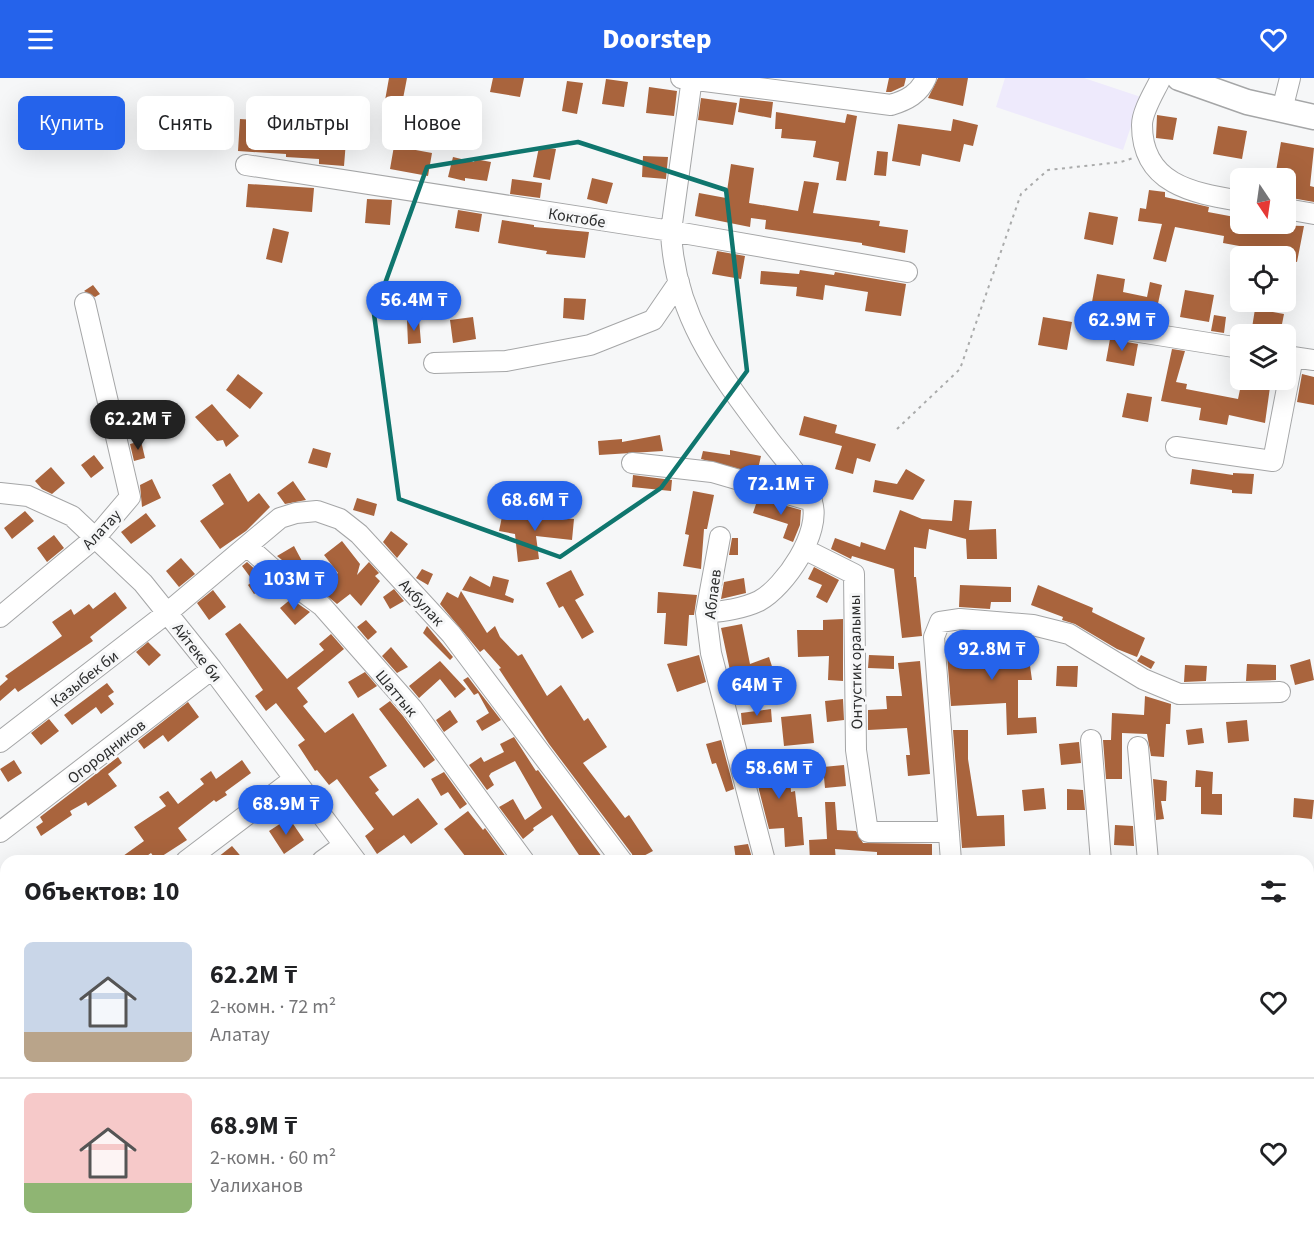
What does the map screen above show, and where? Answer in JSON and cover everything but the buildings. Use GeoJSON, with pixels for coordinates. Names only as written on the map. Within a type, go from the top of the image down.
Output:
{"type":"FeatureCollection","features":[{"type":"Feature","properties":{"kind":"main road"},"geometry":{"type":"LineString","coordinates":[[1179,78],[1247,102],[1314,117]]}},
{"type":"Feature","properties":{"kind":"street"},"geometry":{"type":"LineString","coordinates":[[706,614],[742,608],[770,593],[804,549],[814,525],[812,501],[805,488],[711,360],[694,327],[679,282],[672,251],[671,231],[687,79],[891,105],[909,99],[922,86],[926,78]]}},
{"type":"Feature","properties":{"kind":"street"},"geometry":{"type":"LineString","coordinates":[[1161,78],[1142,123],[1146,152],[1162,177],[1194,193],[1230,199]]}},
{"type":"Feature","properties":{"kind":"street"},"geometry":{"type":"LineString","coordinates":[[1282,110],[1290,78]]}},
{"type":"Feature","properties":{"kind":"street","name":"Коктобе"},"geometry":{"type":"LineString","coordinates":[[246,165],[671,231],[907,272]]}},
{"type":"Feature","properties":{"kind":"street"},"geometry":{"type":"LineString","coordinates":[[1296,211],[1314,214]]}},
{"type":"Feature","properties":{"kind":"street"},"geometry":{"type":"LineString","coordinates":[[434,363],[506,361],[590,345],[653,320],[679,282]]}},
{"type":"Feature","properties":{"kind":"street","name":"Алатау"},"geometry":{"type":"LineString","coordinates":[[0,617],[96,537],[130,497],[85,303]]}},
{"type":"Feature","properties":{"kind":"street"},"geometry":{"type":"LineString","coordinates":[[1095,325],[1230,346]]}},
{"type":"Feature","properties":{"kind":"street"},"geometry":{"type":"LineString","coordinates":[[1296,357],[1314,360]]}},
{"type":"Feature","properties":{"kind":"street"},"geometry":{"type":"LineString","coordinates":[[1176,447],[1273,461],[1284,390]]}},
{"type":"Feature","properties":{"kind":"street"},"geometry":{"type":"LineString","coordinates":[[632,463],[712,472],[812,501]]}},
{"type":"Feature","properties":{"kind":"street","name":"Айтеке би"},"geometry":{"type":"LineString","coordinates":[[0,493],[28,496],[72,516],[144,583],[212,669],[352,855]]}},
{"type":"Feature","properties":{"kind":"street","name":"Акбулак"},"geometry":{"type":"LineString","coordinates":[[168,613],[280,518],[296,513],[317,511],[340,519],[359,534],[451,634],[617,855]]}},
{"type":"Feature","properties":{"kind":"street","name":"Аблаев"},"geometry":{"type":"LineString","coordinates":[[720,537],[706,614],[711,653],[763,855]]}},
{"type":"Feature","properties":{"kind":"street","name":"Шаттык"},"geometry":{"type":"LineString","coordinates":[[247,546],[276,572],[322,606],[412,708],[520,855]]}},
{"type":"Feature","properties":{"kind":"street","name":"Онтустик оралымы"},"geometry":{"type":"LineString","coordinates":[[804,549],[854,574],[856,750],[868,832],[949,832]]}},
{"type":"Feature","properties":{"kind":"street","name":"Казыбек би"},"geometry":{"type":"LineString","coordinates":[[0,742],[168,613]]}},
{"type":"Feature","properties":{"kind":"street"},"geometry":{"type":"LineString","coordinates":[[951,855],[934,637],[940,622],[960,619],[1033,625],[1069,634],[1143,679],[1179,694],[1280,692]]}},
{"type":"Feature","properties":{"kind":"street","name":"Огородников"},"geometry":{"type":"LineString","coordinates":[[0,832],[212,669]]}},
{"type":"Feature","properties":{"kind":"street"},"geometry":{"type":"LineString","coordinates":[[1090,740],[1100,855]]}},
{"type":"Feature","properties":{"kind":"street"},"geometry":{"type":"LineString","coordinates":[[1138,747],[1147,855]]}},
{"type":"Feature","properties":{"kind":"street"},"geometry":{"type":"LineString","coordinates":[[194,855],[294,779]]}},
{"type":"Feature","properties":{"kind":"street"},"geometry":{"type":"LineString","coordinates":[[330,855],[344,845]]}},
{"type":"Feature","properties":{"kind":"path"},"geometry":{"type":"LineString","coordinates":[[897,429],[960,369],[1021,194],[1048,170],[1121,162],[1146,152]]}},
{"type":"Feature","properties":{"kind":"highlighted area"},"geometry":{"type":"Polygon","coordinates":[[[578,142],[726,190],[747,371],[661,488],[560,557],[399,499],[374,314],[427,167],[578,142]]]}},
{"type":"Feature","properties":{"kind":"shaded area"},"geometry":{"type":"Polygon","coordinates":[[[1005,78],[1084,78],[1141,97],[1123,150],[996,107],[1005,78]]]}}]}
